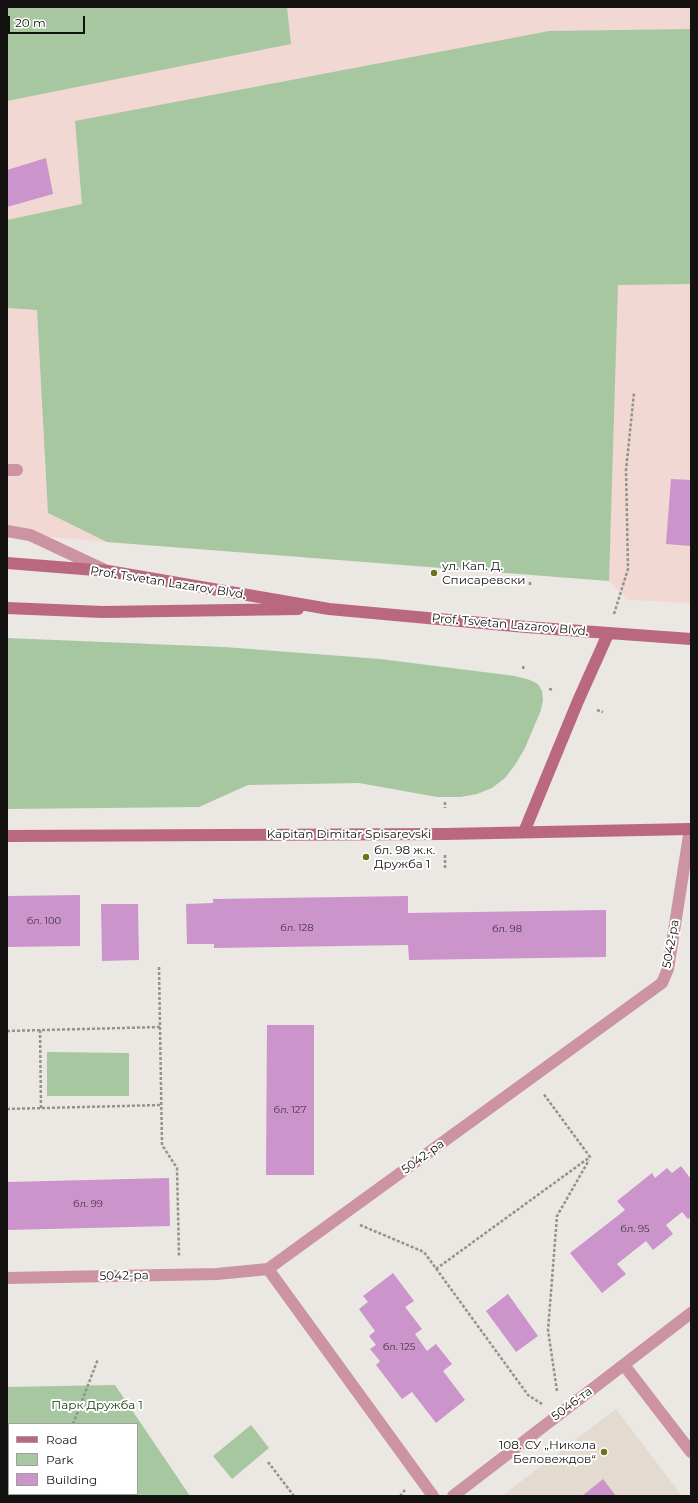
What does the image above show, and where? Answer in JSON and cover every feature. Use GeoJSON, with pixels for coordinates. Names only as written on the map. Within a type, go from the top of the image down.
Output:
{"type":"FeatureCollection","features":[{"type":"Feature","properties":{"kind":"main road","name":"Prof. Tsvetan Lazarov Blvd."},"geometry":{"type":"LineString","coordinates":[[7,563],[108,571],[329,609],[608,634],[691,639]]}},
{"type":"Feature","properties":{"kind":"main road","name":"Prof. Tsvetan Lazarov Blvd."},"geometry":{"type":"LineString","coordinates":[[7,608],[103,612],[329,609]]}},
{"type":"Feature","properties":{"kind":"main road"},"geometry":{"type":"LineString","coordinates":[[524,832],[578,701],[608,634]]}},
{"type":"Feature","properties":{"kind":"main road","name":"Kapitan Dimitar Spisarevski"},"geometry":{"type":"LineString","coordinates":[[7,836],[524,832],[691,829]]}},
{"type":"Feature","properties":{"kind":"street"},"geometry":{"type":"LineString","coordinates":[[7,531],[30,535],[108,571]]}},
{"type":"Feature","properties":{"kind":"street","name":"5042-ра"},"geometry":{"type":"LineString","coordinates":[[7,1278],[217,1274],[268,1269],[662,983],[668,969],[691,829]]}},
{"type":"Feature","properties":{"kind":"street"},"geometry":{"type":"LineString","coordinates":[[268,1269],[433,1496]]}},
{"type":"Feature","properties":{"kind":"street","name":"5046-та"},"geometry":{"type":"LineString","coordinates":[[453,1496],[691,1313]]}},
{"type":"Feature","properties":{"kind":"street"},"geometry":{"type":"LineString","coordinates":[[624,1365],[691,1452]]}},
{"type":"Feature","properties":{"kind":"path"},"geometry":{"type":"LineString","coordinates":[[608,634],[628,569],[626,470],[634,393]]}},
{"type":"Feature","properties":{"kind":"path"},"geometry":{"type":"LineString","coordinates":[[530,580],[530,585]]}},
{"type":"Feature","properties":{"kind":"path"},"geometry":{"type":"LineString","coordinates":[[523,669],[524,664]]}},
{"type":"Feature","properties":{"kind":"path"},"geometry":{"type":"LineString","coordinates":[[550,689],[554,690]]}},
{"type":"Feature","properties":{"kind":"path"},"geometry":{"type":"LineString","coordinates":[[597,710],[603,712]]}},
{"type":"Feature","properties":{"kind":"path"},"geometry":{"type":"LineString","coordinates":[[445,802],[445,808]]}},
{"type":"Feature","properties":{"kind":"path"},"geometry":{"type":"LineString","coordinates":[[445,855],[445,868]]}},
{"type":"Feature","properties":{"kind":"path"},"geometry":{"type":"LineString","coordinates":[[159,967],[162,1145],[177,1168],[179,1275]]}},
{"type":"Feature","properties":{"kind":"path"},"geometry":{"type":"LineString","coordinates":[[7,1030],[160,1027]]}},
{"type":"Feature","properties":{"kind":"path"},"geometry":{"type":"LineString","coordinates":[[40,1030],[41,1108]]}},
{"type":"Feature","properties":{"kind":"path"},"geometry":{"type":"LineString","coordinates":[[532,1078],[590,1157]]}},
{"type":"Feature","properties":{"kind":"path"},"geometry":{"type":"LineString","coordinates":[[7,1109],[161,1105]]}},
{"type":"Feature","properties":{"kind":"path"},"geometry":{"type":"LineString","coordinates":[[436,1269],[590,1157]]}},
{"type":"Feature","properties":{"kind":"path"},"geometry":{"type":"LineString","coordinates":[[560,1414],[548,1330],[557,1216],[590,1157]]}},
{"type":"Feature","properties":{"kind":"path"},"geometry":{"type":"LineString","coordinates":[[340,1217],[424,1252],[528,1396],[560,1414]]}},
{"type":"Feature","properties":{"kind":"path"},"geometry":{"type":"LineString","coordinates":[[73,1423],[98,1359]]}},
{"type":"Feature","properties":{"kind":"path"},"geometry":{"type":"LineString","coordinates":[[268,1462],[294,1496]]}},
{"type":"Feature","properties":{"kind":"shaded area"},"geometry":{"type":"Polygon","coordinates":[[[7,7],[691,7],[691,603],[629,600],[609,581],[7,533],[7,7]]]}},
{"type":"Feature","properties":{"kind":"shaded area","name":"108. СУ „Никола Беловеждов“"},"geometry":{"type":"Polygon","coordinates":[[[616,1409],[682,1496],[502,1496],[616,1409]]]}},
{"type":"Feature","properties":{"kind":"green space"},"geometry":{"type":"Polygon","coordinates":[[[7,7],[287,7],[291,44],[7,101],[7,7]]]}},
{"type":"Feature","properties":{"kind":"green space"},"geometry":{"type":"Polygon","coordinates":[[[691,29],[691,284],[618,285],[609,581],[107,542],[48,513],[37,310],[7,308],[7,220],[82,204],[75,121],[549,31],[691,29]]]}},
{"type":"Feature","properties":{"kind":"green space"},"geometry":{"type":"Polygon","coordinates":[[[7,638],[224,647],[380,659],[515,676],[538,684],[542,691],[543,700],[541,710],[525,748],[515,765],[505,778],[492,788],[477,794],[460,797],[437,797],[359,783],[248,785],[199,807],[7,809],[7,638]]]}},
{"type":"Feature","properties":{"kind":"green space"},"geometry":{"type":"Polygon","coordinates":[[[47,1052],[129,1053],[129,1096],[47,1096],[47,1052]]]}},
{"type":"Feature","properties":{"kind":"green space","name":"Парк Дружба 1"},"geometry":{"type":"Polygon","coordinates":[[[115,1385],[190,1496],[7,1496],[7,1387],[115,1385]]]}},
{"type":"Feature","properties":{"kind":"green space"},"geometry":{"type":"Polygon","coordinates":[[[251,1425],[269,1448],[232,1479],[213,1456],[251,1425]]]}},
{"type":"Feature","properties":{"kind":"building"},"geometry":{"type":"Polygon","coordinates":[[[46,158],[53,194],[7,207],[7,170],[46,158]]]}},
{"type":"Feature","properties":{"kind":"building"},"geometry":{"type":"Polygon","coordinates":[[[671,479],[691,480],[691,546],[666,544],[671,479]]]}},
{"type":"Feature","properties":{"kind":"building"},"geometry":{"type":"Polygon","coordinates":[[[80,895],[80,946],[7,947],[7,896],[80,895]]]}},
{"type":"Feature","properties":{"kind":"building"},"geometry":{"type":"Polygon","coordinates":[[[408,896],[408,913],[606,910],[606,957],[409,960],[408,945],[214,948],[214,944],[187,944],[186,904],[213,903],[213,899],[408,896]]]}},
{"type":"Feature","properties":{"kind":"building"},"geometry":{"type":"Polygon","coordinates":[[[101,904],[138,904],[139,960],[102,961],[101,904]]]}},
{"type":"Feature","properties":{"kind":"building"},"geometry":{"type":"Polygon","coordinates":[[[267,1025],[314,1025],[314,1175],[266,1175],[267,1025]]]}},
{"type":"Feature","properties":{"kind":"building"},"geometry":{"type":"Polygon","coordinates":[[[681,1166],[691,1179],[691,1217],[688,1219],[682,1212],[666,1225],[673,1234],[653,1250],[646,1241],[617,1264],[626,1274],[602,1293],[570,1253],[625,1210],[617,1201],[652,1173],[655,1178],[667,1168],[672,1173],[681,1166]]]}},
{"type":"Feature","properties":{"kind":"building"},"geometry":{"type":"Polygon","coordinates":[[[169,1178],[170,1226],[7,1230],[7,1182],[169,1178]]]}},
{"type":"Feature","properties":{"kind":"building"},"geometry":{"type":"Polygon","coordinates":[[[393,1273],[414,1301],[405,1307],[422,1329],[415,1334],[427,1351],[436,1344],[452,1364],[443,1371],[465,1400],[436,1423],[412,1392],[402,1399],[376,1365],[380,1361],[370,1349],[376,1345],[369,1336],[375,1331],[359,1309],[368,1302],[363,1296],[393,1273]]]}},
{"type":"Feature","properties":{"kind":"building"},"geometry":{"type":"Polygon","coordinates":[[[508,1294],[538,1336],[516,1352],[486,1311],[508,1294]]]}},
{"type":"Feature","properties":{"kind":"building"},"geometry":{"type":"Polygon","coordinates":[[[603,1479],[616,1496],[582,1496],[603,1479]]]}},
{"type":"Feature","properties":{"kind":"place","name":"ул. Кап. Д. Списаревски"},"geometry":{"type":"Point","coordinates":[434,573]}},
{"type":"Feature","properties":{"kind":"place","name":"бл. 98 ж.к. Дружба 1"},"geometry":{"type":"Point","coordinates":[366,857]}},
{"type":"Feature","properties":{"kind":"place","name":"108. СУ „Никола Беловеждов“"},"geometry":{"type":"Point","coordinates":[604,1452]}}]}
